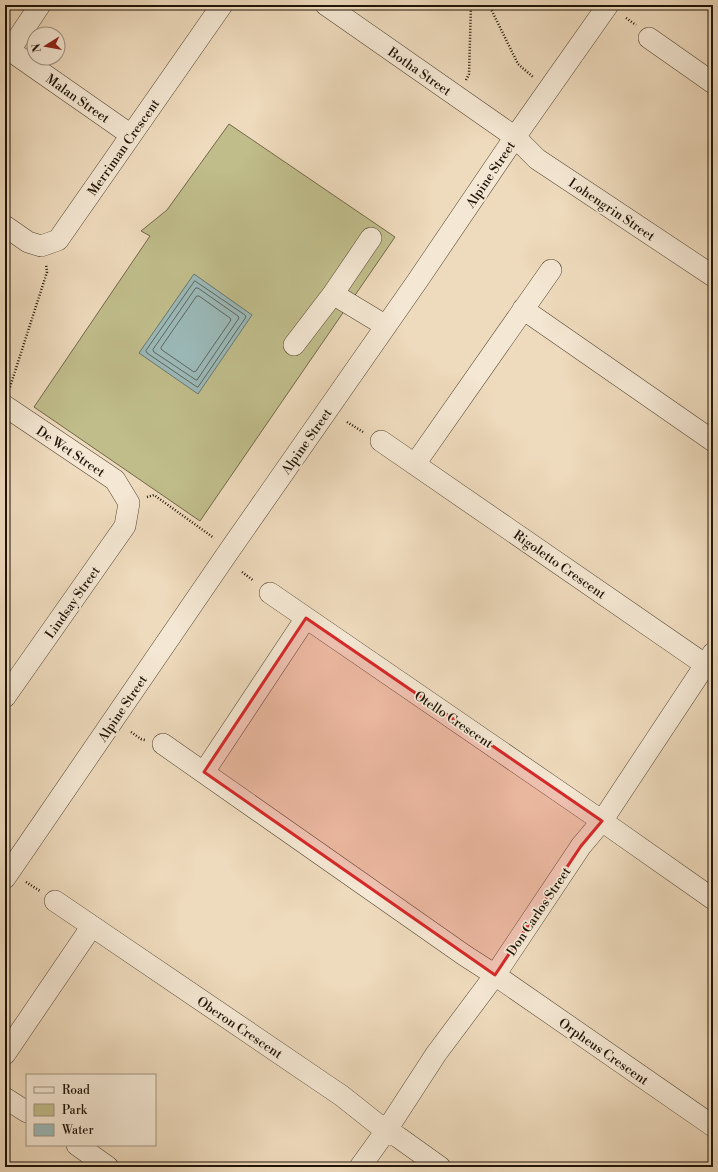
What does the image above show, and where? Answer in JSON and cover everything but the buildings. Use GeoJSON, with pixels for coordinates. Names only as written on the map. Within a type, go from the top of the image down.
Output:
{"type":"FeatureCollection","features":[{"type":"Feature","properties":{"kind":"street"},"geometry":{"type":"LineString","coordinates":[[7,49],[40,5]]}},
{"type":"Feature","properties":{"kind":"street","name":"Merriman Crescent"},"geometry":{"type":"LineString","coordinates":[[5,226],[28,242],[41,246],[58,240],[222,5]]}},
{"type":"Feature","properties":{"kind":"street","name":"Botha Street"},"geometry":{"type":"LineString","coordinates":[[326,5],[515,138]]}},
{"type":"Feature","properties":{"kind":"street","name":"Alpine Street"},"geometry":{"type":"LineString","coordinates":[[5,878],[224,558],[608,5]]}},
{"type":"Feature","properties":{"kind":"street"},"geometry":{"type":"LineString","coordinates":[[649,38],[713,82]]}},
{"type":"Feature","properties":{"kind":"street","name":"Malan Street"},"geometry":{"type":"LineString","coordinates":[[7,49],[131,135]]}},
{"type":"Feature","properties":{"kind":"street","name":"Lohengrin Street"},"geometry":{"type":"LineString","coordinates":[[515,138],[537,159],[710,267]]}},
{"type":"Feature","properties":{"kind":"street"},"geometry":{"type":"LineString","coordinates":[[294,345],[333,294],[371,238]]}},
{"type":"Feature","properties":{"kind":"street"},"geometry":{"type":"LineString","coordinates":[[415,464],[551,270]]}},
{"type":"Feature","properties":{"kind":"street"},"geometry":{"type":"LineString","coordinates":[[333,294],[386,326]]}},
{"type":"Feature","properties":{"kind":"street"},"geometry":{"type":"LineString","coordinates":[[524,309],[713,441]]}},
{"type":"Feature","properties":{"kind":"street","name":"De Wet Street"},"geometry":{"type":"LineString","coordinates":[[7,398],[115,480],[130,503]]}},
{"type":"Feature","properties":{"kind":"street","name":"Rigoletto Crescent"},"geometry":{"type":"LineString","coordinates":[[374,438],[710,662]]}},
{"type":"Feature","properties":{"kind":"street","name":"Lindsay Street"},"geometry":{"type":"LineString","coordinates":[[5,697],[125,526],[130,503]]}},
{"type":"Feature","properties":{"kind":"street","name":"Otello Crescent"},"geometry":{"type":"LineString","coordinates":[[270,593],[713,899]]}},
{"type":"Feature","properties":{"kind":"street"},"geometry":{"type":"LineString","coordinates":[[204,772],[306,618]]}},
{"type":"Feature","properties":{"kind":"street","name":"Don Carlos Street"},"geometry":{"type":"LineString","coordinates":[[360,1167],[386,1131],[436,1054],[494,975],[581,846],[602,821],[710,662]]}},
{"type":"Feature","properties":{"kind":"street"},"geometry":{"type":"LineString","coordinates":[[163,744],[494,975]]}},
{"type":"Feature","properties":{"kind":"street","name":"Oberon Crescent"},"geometry":{"type":"LineString","coordinates":[[56,901],[342,1096],[386,1131]]}},
{"type":"Feature","properties":{"kind":"street"},"geometry":{"type":"LineString","coordinates":[[5,1054],[92,926]]}},
{"type":"Feature","properties":{"kind":"street","name":"Orpheus Crescent"},"geometry":{"type":"LineString","coordinates":[[494,975],[713,1126]]}},
{"type":"Feature","properties":{"kind":"street"},"geometry":{"type":"LineString","coordinates":[[5,1098],[26,1111]]}},
{"type":"Feature","properties":{"kind":"street"},"geometry":{"type":"LineString","coordinates":[[386,1131],[440,1167]]}},
{"type":"Feature","properties":{"kind":"street"},"geometry":{"type":"LineString","coordinates":[[78,1146],[108,1167]]}},
{"type":"Feature","properties":{"kind":"path"},"geometry":{"type":"LineString","coordinates":[[465,82],[469,74],[471,5]]}},
{"type":"Feature","properties":{"kind":"path"},"geometry":{"type":"LineString","coordinates":[[489,5],[518,64],[534,77]]}},
{"type":"Feature","properties":{"kind":"path"},"geometry":{"type":"LineString","coordinates":[[7,398],[47,272],[45,260]]}},
{"type":"Feature","properties":{"kind":"path"},"geometry":{"type":"LineString","coordinates":[[347,422],[374,438]]}},
{"type":"Feature","properties":{"kind":"path"},"geometry":{"type":"LineString","coordinates":[[130,503],[154,495],[214,538]]}},
{"type":"Feature","properties":{"kind":"highlighted area"},"geometry":{"type":"Polygon","coordinates":[[[306,618],[602,821],[581,846],[495,975],[204,772],[306,618]]]}},
{"type":"Feature","properties":{"kind":"green space"},"geometry":{"type":"Polygon","coordinates":[[[229,124],[395,237],[200,521],[34,407],[150,236],[141,231],[167,210],[229,124]]]}},
{"type":"Feature","properties":{"kind":"water"},"geometry":{"type":"Polygon","coordinates":[[[194,274],[252,315],[198,394],[139,353],[194,274]]]}}]}
